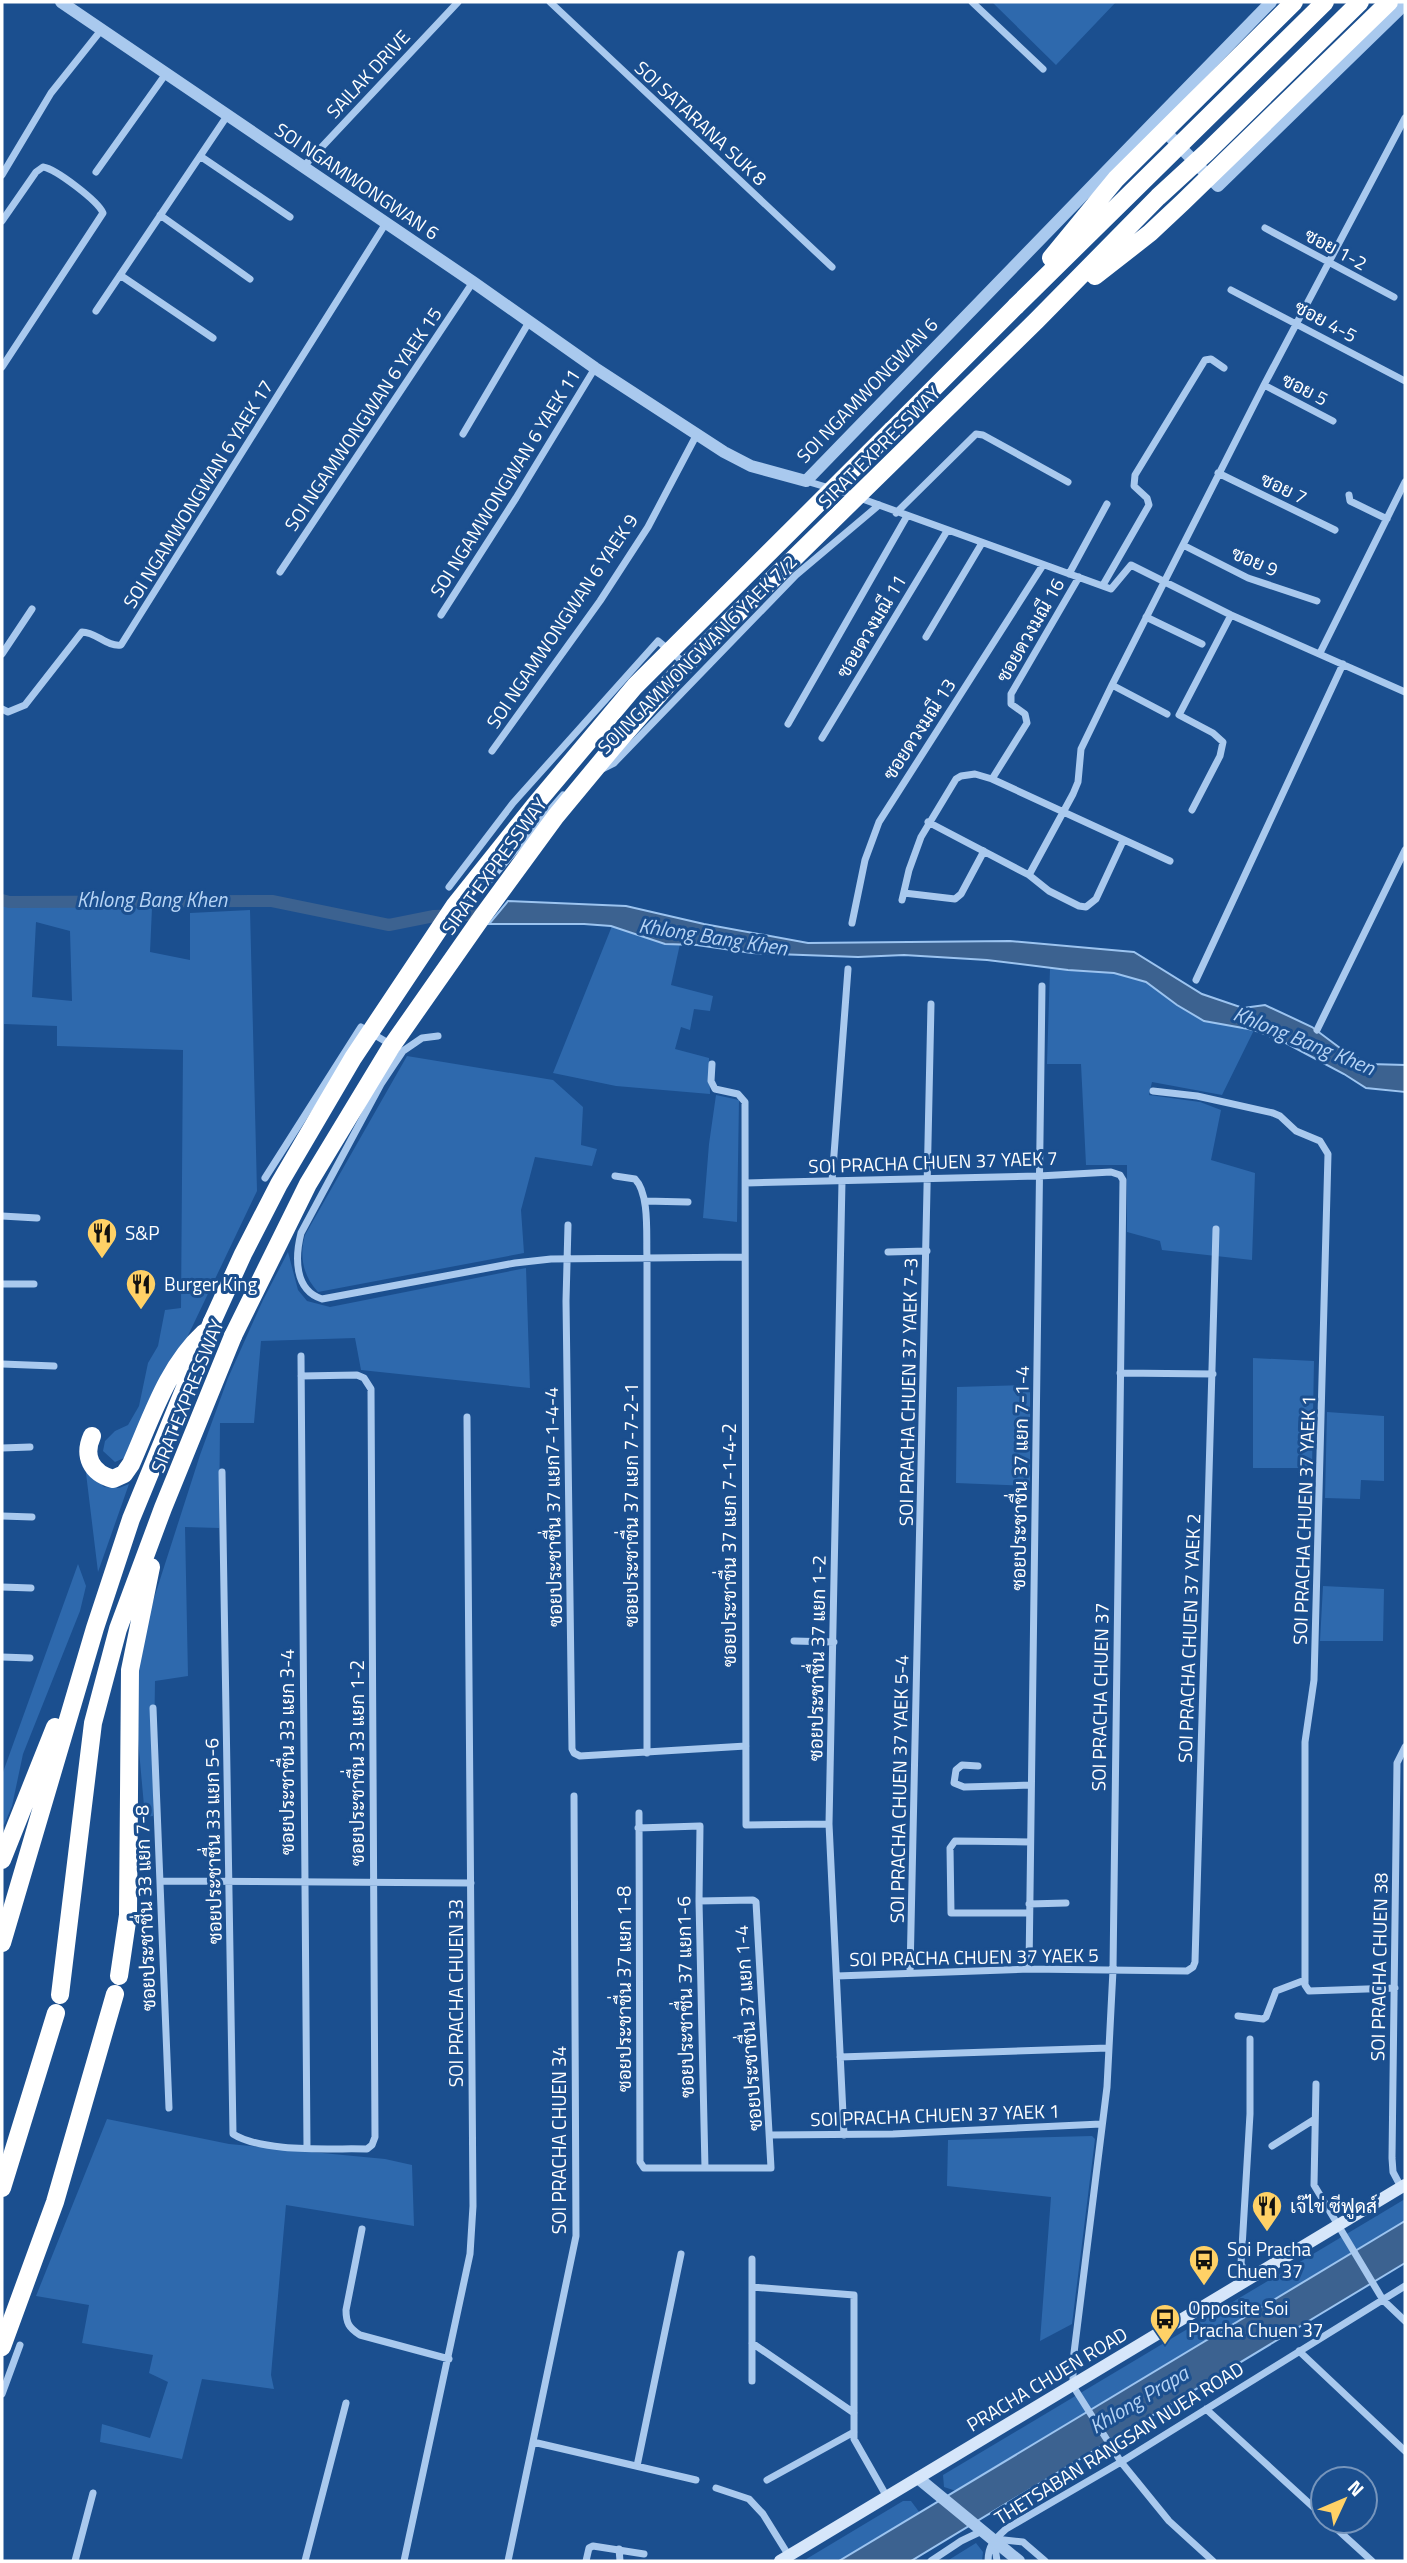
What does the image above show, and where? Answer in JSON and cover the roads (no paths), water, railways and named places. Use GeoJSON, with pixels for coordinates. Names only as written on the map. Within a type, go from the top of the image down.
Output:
{"type":"FeatureCollection","features":[{"type":"Feature","properties":{"kind":"highway"},"geometry":{"type":"LineString","coordinates":[[1016,306],[1060,246],[1116,178],[1294,2]]}},
{"type":"Feature","properties":{"kind":"highway","name":"SIRAT EXPRESSWAY"},"geometry":{"type":"LineString","coordinates":[[2,1943],[95,1628],[131,1519],[211,1325],[279,1184],[354,1058],[455,905],[635,686],[1325,2]]}},
{"type":"Feature","properties":{"kind":"highway","name":"SIRAT EXPRESSWAY"},"geometry":{"type":"LineString","coordinates":[[60,1995],[93,1723],[118,1629],[163,1508],[233,1336],[308,1184],[391,1047],[556,816],[675,676],[1037,320],[1158,197],[1360,2]]}},
{"type":"Feature","properties":{"kind":"highway"},"geometry":{"type":"LineString","coordinates":[[1037,320],[1150,233],[1390,2]]}},
{"type":"Feature","properties":{"kind":"highway"},"geometry":{"type":"LineString","coordinates":[[92,1436],[89,1447],[91,1463],[96,1472],[113,1479],[124,1474],[171,1376],[188,1348],[211,1325]]}},
{"type":"Feature","properties":{"kind":"highway"},"geometry":{"type":"LineString","coordinates":[[119,1976],[128,1915],[130,1670],[163,1508]]}},
{"type":"Feature","properties":{"kind":"highway"},"geometry":{"type":"LineString","coordinates":[[3,1852],[95,1628]]}},
{"type":"Feature","properties":{"kind":"highway"},"geometry":{"type":"LineString","coordinates":[[2,2347],[55,2202],[115,1994]]}},
{"type":"Feature","properties":{"kind":"highway"},"geometry":{"type":"LineString","coordinates":[[2,2188],[56,2013]]}},
{"type":"Feature","properties":{"kind":"main road","name":"PRACHA CHUEN ROAD"},"geometry":{"type":"LineString","coordinates":[[784,2558],[1403,2186]]}},
{"type":"Feature","properties":{"kind":"street","name":"SOI NGAMWONGWAN 6"},"geometry":{"type":"LineString","coordinates":[[61,2],[302,168],[474,282],[595,368],[697,434],[738,460],[806,481],[1271,2]]}},
{"type":"Feature","properties":{"kind":"street","name":"SAILAK DRIVE"},"geometry":{"type":"LineString","coordinates":[[302,168],[458,2]]}},
{"type":"Feature","properties":{"kind":"street","name":"SOI SATARANA SUK 8"},"geometry":{"type":"LineString","coordinates":[[550,2],[832,267]]}},
{"type":"Feature","properties":{"kind":"street"},"geometry":{"type":"LineString","coordinates":[[972,2],[1043,69]]}},
{"type":"Feature","properties":{"kind":"street"},"geometry":{"type":"LineString","coordinates":[[1155,121],[1218,186],[1405,4]]}},
{"type":"Feature","properties":{"kind":"street"},"geometry":{"type":"LineString","coordinates":[[2,175],[51,93],[102,29]]}},
{"type":"Feature","properties":{"kind":"street"},"geometry":{"type":"LineString","coordinates":[[96,172],[165,75]]}},
{"type":"Feature","properties":{"kind":"street"},"geometry":{"type":"LineString","coordinates":[[96,311],[226,116]]}},
{"type":"Feature","properties":{"kind":"street"},"geometry":{"type":"LineString","coordinates":[[1029,875],[1078,782],[1082,749],[1112,685],[1327,263],[1405,118]]}},
{"type":"Feature","properties":{"kind":"street"},"geometry":{"type":"LineString","coordinates":[[200,156],[290,217]]}},
{"type":"Feature","properties":{"kind":"street"},"geometry":{"type":"LineString","coordinates":[[2,219],[36,172],[43,167],[54,170],[97,204],[103,213],[2,367]]}},
{"type":"Feature","properties":{"kind":"street"},"geometry":{"type":"LineString","coordinates":[[160,215],[250,279]]}},
{"type":"Feature","properties":{"kind":"street","name":"SOI NGAMWONGWAN 6 YAEK 17"},"geometry":{"type":"LineString","coordinates":[[2,709],[8,712],[24,705],[82,632],[88,632],[114,645],[121,645],[386,223]]}},
{"type":"Feature","properties":{"kind":"street","name":"ซอย 1-2"},"geometry":{"type":"LineString","coordinates":[[1265,228],[1394,297]]}},
{"type":"Feature","properties":{"kind":"street"},"geometry":{"type":"LineString","coordinates":[[120,275],[213,338]]}},
{"type":"Feature","properties":{"kind":"street","name":"SOI NGAMWONGWAN 6 YAEK 15"},"geometry":{"type":"LineString","coordinates":[[280,572],[474,282]]}},
{"type":"Feature","properties":{"kind":"street","name":"ซอย 4-5"},"geometry":{"type":"LineString","coordinates":[[1231,290],[1405,381]]}},
{"type":"Feature","properties":{"kind":"street"},"geometry":{"type":"LineString","coordinates":[[463,434],[529,322]]}},
{"type":"Feature","properties":{"kind":"street"},"geometry":{"type":"LineString","coordinates":[[1102,585],[1149,505],[1147,498],[1134,486],[1135,475],[1205,360],[1210,359],[1224,368]]}},
{"type":"Feature","properties":{"kind":"street","name":"SOI NGAMWONGWAN 6 YAEK 11"},"geometry":{"type":"LineString","coordinates":[[441,615],[595,368]]}},
{"type":"Feature","properties":{"kind":"street","name":"ซอย 5"},"geometry":{"type":"LineString","coordinates":[[1264,385],[1333,421]]}},
{"type":"Feature","properties":{"kind":"street","name":"SOI NGAMWONGWAN 6 YAEK 9"},"geometry":{"type":"LineString","coordinates":[[492,751],[607,591],[648,527],[697,434]]}},
{"type":"Feature","properties":{"kind":"street"},"geometry":{"type":"LineString","coordinates":[[896,513],[976,434],[983,435],[1068,482]]}},
{"type":"Feature","properties":{"kind":"street","name":"ซอย 7"},"geometry":{"type":"LineString","coordinates":[[1219,473],[1335,530]]}},
{"type":"Feature","properties":{"kind":"street"},"geometry":{"type":"LineString","coordinates":[[806,481],[1111,589],[1131,565],[1231,614],[1405,692]]}},
{"type":"Feature","properties":{"kind":"street"},"geometry":{"type":"LineString","coordinates":[[1320,653],[1405,482]]}},
{"type":"Feature","properties":{"kind":"street"},"geometry":{"type":"LineString","coordinates":[[1349,495],[1350,501],[1387,519]]}},
{"type":"Feature","properties":{"kind":"street","name":"SOI NGAMWONGWAN 6 YAEK 7/2"},"geometry":{"type":"LineString","coordinates":[[483,888],[547,811],[580,778],[614,763],[796,575],[879,505]]}},
{"type":"Feature","properties":{"kind":"street"},"geometry":{"type":"LineString","coordinates":[[1069,574],[1107,505]]}},
{"type":"Feature","properties":{"kind":"street"},"geometry":{"type":"LineString","coordinates":[[788,724],[907,516]]}},
{"type":"Feature","properties":{"kind":"street","name":"ซอยดวงมณี 11"},"geometry":{"type":"LineString","coordinates":[[822,738],[947,531]]}},
{"type":"Feature","properties":{"kind":"street"},"geometry":{"type":"LineString","coordinates":[[926,637],[982,543]]}},
{"type":"Feature","properties":{"kind":"street","name":"ซอย 9"},"geometry":{"type":"LineString","coordinates":[[1182,545],[1248,578],[1317,601]]}},
{"type":"Feature","properties":{"kind":"street","name":"ซอยดวงมณี 13"},"geometry":{"type":"LineString","coordinates":[[852,923],[865,860],[879,822],[1043,565]]}},
{"type":"Feature","properties":{"kind":"street","name":"ซอยดวงมณี 16"},"geometry":{"type":"LineString","coordinates":[[992,779],[1028,719],[1009,700],[1011,694],[1079,577]]}},
{"type":"Feature","properties":{"kind":"street"},"geometry":{"type":"LineString","coordinates":[[2,654],[32,608]]}},
{"type":"Feature","properties":{"kind":"street"},"geometry":{"type":"LineString","coordinates":[[1192,810],[1220,756],[1223,742],[1213,733],[1179,715],[1231,614]]}},
{"type":"Feature","properties":{"kind":"street"},"geometry":{"type":"LineString","coordinates":[[1146,617],[1202,644]]}},
{"type":"Feature","properties":{"kind":"street"},"geometry":{"type":"LineString","coordinates":[[449,887],[513,803],[658,642],[698,675]]}},
{"type":"Feature","properties":{"kind":"street"},"geometry":{"type":"LineString","coordinates":[[1196,980],[1343,664]]}},
{"type":"Feature","properties":{"kind":"street"},"geometry":{"type":"LineString","coordinates":[[1112,685],[1167,714]]}},
{"type":"Feature","properties":{"kind":"street"},"geometry":{"type":"LineString","coordinates":[[984,851],[961,894],[955,900],[903,897],[915,852],[929,822],[956,779],[975,774],[992,779],[1170,861]]}},
{"type":"Feature","properties":{"kind":"street"},"geometry":{"type":"LineString","coordinates":[[929,822],[1029,875],[1049,891],[1086,907],[1096,899],[1123,841]]}},
{"type":"Feature","properties":{"kind":"street"},"geometry":{"type":"LineString","coordinates":[[1317,1030],[1405,850]]}},
{"type":"Feature","properties":{"kind":"street"},"geometry":{"type":"LineString","coordinates":[[832,1181],[848,969]]}},
{"type":"Feature","properties":{"kind":"street","name":"ซอยประชาชื่น 37 แยก 7-1-4"},"geometry":{"type":"LineString","coordinates":[[1029,1969],[1042,986]]}},
{"type":"Feature","properties":{"kind":"street","name":"SOI PRACHA CHUEN 37 YAEK 7-3"},"geometry":{"type":"LineString","coordinates":[[919,1606],[931,1004]]}},
{"type":"Feature","properties":{"kind":"street"},"geometry":{"type":"LineString","coordinates":[[265,1178],[361,1027],[403,1051]]}},
{"type":"Feature","properties":{"kind":"street"},"geometry":{"type":"LineString","coordinates":[[438,1035],[422,1038],[403,1051],[381,1084],[301,1233],[296,1256],[305,1288],[322,1299],[515,1263],[568,1259],[744,1258]]}},
{"type":"Feature","properties":{"kind":"street","name":"ซอยประชาชื่น 37 แยก 7-1-4-2"},"geometry":{"type":"LineString","coordinates":[[712,1064],[711,1081],[715,1089],[738,1094],[746,1102],[746,1825],[829,1824]]}},
{"type":"Feature","properties":{"kind":"street","name":"SOI PRACHA CHUEN 37 YAEK 1"},"geometry":{"type":"LineString","coordinates":[[1153,1091],[1197,1096],[1273,1113],[1296,1131],[1320,1141],[1328,1154],[1314,1680],[1305,1742],[1305,1980]]}},
{"type":"Feature","properties":{"kind":"street","name":"SOI PRACHA CHUEN 37 YAEK 7"},"geometry":{"type":"LineString","coordinates":[[746,1182],[1111,1172],[1120,1175]]}},
{"type":"Feature","properties":{"kind":"street","name":"SOI PRACHA CHUEN 37"},"geometry":{"type":"LineString","coordinates":[[1073,2385],[1073,2361],[1107,2087],[1113,1970],[1123,1185],[1120,1175]]}},
{"type":"Feature","properties":{"kind":"street"},"geometry":{"type":"LineString","coordinates":[[615,1176],[635,1180],[643,1191],[645,1201],[688,1202]]}},
{"type":"Feature","properties":{"kind":"street","name":"ซอยประชาชื่น 37 แยก 1-2"},"geometry":{"type":"LineString","coordinates":[[842,1181],[829,1824],[844,2135]]}},
{"type":"Feature","properties":{"kind":"street","name":"ซอยประชาชื่น 37 แยก 7-7-2-1"},"geometry":{"type":"LineString","coordinates":[[645,1201],[647,1753]]}},
{"type":"Feature","properties":{"kind":"street"},"geometry":{"type":"LineString","coordinates":[[2,1216],[37,1217]]}},
{"type":"Feature","properties":{"kind":"street","name":"ซอยประชาชื่น 37 แยก7-1-4-4"},"geometry":{"type":"LineString","coordinates":[[568,1225],[566,1301],[570,1744],[574,1753],[580,1756],[647,1753]]}},
{"type":"Feature","properties":{"kind":"street","name":"SOI PRACHA CHUEN 37 YAEK 2"},"geometry":{"type":"LineString","coordinates":[[1113,1970],[1187,1971],[1193,1968],[1195,1962],[1216,1228]]}},
{"type":"Feature","properties":{"kind":"street"},"geometry":{"type":"LineString","coordinates":[[888,1252],[927,1251]]}},
{"type":"Feature","properties":{"kind":"street"},"geometry":{"type":"LineString","coordinates":[[2,1283],[34,1284]]}},
{"type":"Feature","properties":{"kind":"street","name":"ซอยประชาชื่น 33 แยก 3-4"},"geometry":{"type":"LineString","coordinates":[[301,1356],[307,2148]]}},
{"type":"Feature","properties":{"kind":"street"},"geometry":{"type":"LineString","coordinates":[[2,1364],[54,1366]]}},
{"type":"Feature","properties":{"kind":"street"},"geometry":{"type":"LineString","coordinates":[[1120,1373],[1213,1374]]}},
{"type":"Feature","properties":{"kind":"street","name":"ซอยประชาชื่น 33 แยก 1-2"},"geometry":{"type":"LineString","coordinates":[[301,1376],[357,1375],[364,1378],[371,1389],[375,2137],[367,2149],[307,2148]]}},
{"type":"Feature","properties":{"kind":"street","name":"SOI PRACHA CHUEN 33"},"geometry":{"type":"LineString","coordinates":[[404,2561],[470,2254],[473,2206],[467,1417]]}},
{"type":"Feature","properties":{"kind":"street"},"geometry":{"type":"LineString","coordinates":[[2,1448],[30,1447]]}},
{"type":"Feature","properties":{"kind":"street","name":"ซอยประชาชื่น 33 แยก 5-6"},"geometry":{"type":"LineString","coordinates":[[222,1472],[233,2134],[252,2143],[307,2148]]}},
{"type":"Feature","properties":{"kind":"street"},"geometry":{"type":"LineString","coordinates":[[2,1517],[32,1517]]}},
{"type":"Feature","properties":{"kind":"street"},"geometry":{"type":"LineString","coordinates":[[2,1587],[31,1588]]}},
{"type":"Feature","properties":{"kind":"street","name":"SOI PRACHA CHUEN 37 YAEK 5-4"},"geometry":{"type":"LineString","coordinates":[[910,1973],[919,1606]]}},
{"type":"Feature","properties":{"kind":"street"},"geometry":{"type":"LineString","coordinates":[[794,1641],[834,1642]]}},
{"type":"Feature","properties":{"kind":"street"},"geometry":{"type":"LineString","coordinates":[[2,1657],[30,1658]]}},
{"type":"Feature","properties":{"kind":"street","name":"ซอยประชาชื่น 33 แยก 7-8"},"geometry":{"type":"LineString","coordinates":[[153,1707],[169,2108]]}},
{"type":"Feature","properties":{"kind":"street"},"geometry":{"type":"LineString","coordinates":[[647,1753],[746,1746]]}},
{"type":"Feature","properties":{"kind":"street","name":"SOI PRACHA CHUEN 38"},"geometry":{"type":"LineString","coordinates":[[1403,2186],[1393,2172],[1392,2158],[1396,1763],[1405,1747]]}},
{"type":"Feature","properties":{"kind":"street"},"geometry":{"type":"LineString","coordinates":[[978,1766],[962,1765],[956,1770],[954,1783],[964,1787],[1031,1785]]}},
{"type":"Feature","properties":{"kind":"street","name":"SOI PRACHA CHUEN 34"},"geometry":{"type":"LineString","coordinates":[[508,2561],[576,2236],[574,1796]]}},
{"type":"Feature","properties":{"kind":"street","name":"ซอยประชาชื่น 37 แยก 1-8"},"geometry":{"type":"LineString","coordinates":[[639,1813],[642,2165],[645,2168],[705,2168]]}},
{"type":"Feature","properties":{"kind":"street","name":"ซอยประชาชื่น 37 แยก1-6"},"geometry":{"type":"LineString","coordinates":[[638,1828],[700,1826],[705,2168]]}},
{"type":"Feature","properties":{"kind":"street"},"geometry":{"type":"LineString","coordinates":[[1029,1913],[953,1915],[950,1910],[950,1848],[955,1842],[1030,1842]]}},
{"type":"Feature","properties":{"kind":"street"},"geometry":{"type":"LineString","coordinates":[[160,1881],[471,1883]]}},
{"type":"Feature","properties":{"kind":"street","name":"ซอยประชาชื่น 37 แยก 1-4"},"geometry":{"type":"LineString","coordinates":[[699,1901],[756,1902],[771,2135],[771,2168],[705,2168]]}},
{"type":"Feature","properties":{"kind":"street"},"geometry":{"type":"LineString","coordinates":[[1030,1904],[1066,1903]]}},
{"type":"Feature","properties":{"kind":"street","name":"SOI PRACHA CHUEN 37 YAEK 5"},"geometry":{"type":"LineString","coordinates":[[836,1976],[1029,1969],[1113,1970]]}},
{"type":"Feature","properties":{"kind":"street"},"geometry":{"type":"LineString","coordinates":[[1238,2016],[1263,2019],[1276,1991],[1305,1980],[1310,1991],[1395,1988]]}},
{"type":"Feature","properties":{"kind":"street"},"geometry":{"type":"LineString","coordinates":[[1249,2280],[1241,2264],[1250,2114],[1250,2039]]}},
{"type":"Feature","properties":{"kind":"street"},"geometry":{"type":"LineString","coordinates":[[841,2057],[1108,2048]]}},
{"type":"Feature","properties":{"kind":"street"},"geometry":{"type":"LineString","coordinates":[[1316,2084],[1314,2185],[1382,2297],[1405,2321]]}},
{"type":"Feature","properties":{"kind":"street"},"geometry":{"type":"LineString","coordinates":[[1272,2146],[1315,2119]]}},
{"type":"Feature","properties":{"kind":"street","name":"SOI PRACHA CHUEN 37 YAEK 1"},"geometry":{"type":"LineString","coordinates":[[771,2135],[844,2135],[1101,2124]]}},
{"type":"Feature","properties":{"kind":"street"},"geometry":{"type":"LineString","coordinates":[[362,2229],[346,2310],[346,2321],[351,2329],[360,2335],[449,2359]]}},
{"type":"Feature","properties":{"kind":"street"},"geometry":{"type":"LineString","coordinates":[[637,2466],[681,2254]]}},
{"type":"Feature","properties":{"kind":"street"},"geometry":{"type":"LineString","coordinates":[[751,2381],[752,2259]]}},
{"type":"Feature","properties":{"kind":"street","name":"THETSABAN RANGSAN NUEA ROAD"},"geometry":{"type":"LineString","coordinates":[[931,2561],[961,2541],[984,2531],[1006,2529],[1121,2462],[1382,2297],[1405,2286]]}},
{"type":"Feature","properties":{"kind":"street"},"geometry":{"type":"LineString","coordinates":[[752,2287],[854,2295],[854,2439],[887,2497]]}},
{"type":"Feature","properties":{"kind":"street"},"geometry":{"type":"LineString","coordinates":[[752,2343],[854,2413]]}},
{"type":"Feature","properties":{"kind":"street"},"geometry":{"type":"LineString","coordinates":[[2,2394],[20,2345]]}},
{"type":"Feature","properties":{"kind":"street"},"geometry":{"type":"LineString","coordinates":[[1299,2351],[1405,2451]]}},
{"type":"Feature","properties":{"kind":"street"},"geometry":{"type":"LineString","coordinates":[[1073,2385],[1121,2462],[1169,2521],[1213,2561]]}},
{"type":"Feature","properties":{"kind":"street"},"geometry":{"type":"LineString","coordinates":[[305,2561],[346,2403]]}},
{"type":"Feature","properties":{"kind":"street"},"geometry":{"type":"LineString","coordinates":[[1206,2409],[1309,2503]]}},
{"type":"Feature","properties":{"kind":"street"},"geometry":{"type":"LineString","coordinates":[[767,2480],[854,2432]]}},
{"type":"Feature","properties":{"kind":"street"},"geometry":{"type":"LineString","coordinates":[[533,2442],[696,2480]]}},
{"type":"Feature","properties":{"kind":"street"},"geometry":{"type":"LineString","coordinates":[[918,2478],[1019,2561]]}},
{"type":"Feature","properties":{"kind":"street"},"geometry":{"type":"LineString","coordinates":[[716,2488],[750,2498],[763,2514],[784,2558]]}},
{"type":"Feature","properties":{"kind":"street"},"geometry":{"type":"LineString","coordinates":[[75,2561],[93,2493]]}},
{"type":"Feature","properties":{"kind":"street"},"geometry":{"type":"LineString","coordinates":[[984,2531],[989,2547],[988,2561]]}},
{"type":"Feature","properties":{"kind":"street"},"geometry":{"type":"LineString","coordinates":[[984,2531],[997,2561]]}},
{"type":"Feature","properties":{"kind":"street"},"geometry":{"type":"LineString","coordinates":[[984,2531],[1023,2542],[1045,2561]]}},
{"type":"Feature","properties":{"kind":"street"},"geometry":{"type":"LineString","coordinates":[[1343,2535],[1372,2561]]}},
{"type":"Feature","properties":{"kind":"street"},"geometry":{"type":"LineString","coordinates":[[586,2561],[589,2548],[593,2546],[643,2554]]}},
{"type":"Feature","properties":{"kind":"street"},"geometry":{"type":"LineString","coordinates":[[620,2549],[620,2561]]}},
{"type":"Feature","properties":{"kind":"water"},"geometry":{"type":"Polygon","coordinates":[[[508,901],[626,906],[808,943],[1010,941],[1134,952],[1202,994],[1243,1008],[1265,1005],[1312,1027],[1348,1054],[1370,1064],[1405,1065],[1405,1092],[1366,1088],[1282,1041],[1254,1030],[1204,1021],[1146,982],[1114,973],[987,960],[904,955],[858,957],[752,953],[697,945],[665,944],[611,926],[489,924],[508,901]]]}},
{"type":"Feature","properties":{"kind":"water","name":"Khlong Prapa"},"geometry":{"type":"Polygon","coordinates":[[[1405,2221],[1405,2263],[911,2561],[839,2561],[1405,2221]]]}},
{"type":"Feature","properties":{"kind":"waterway","name":"Khlong Bang Khen"},"geometry":{"type":"LineString","coordinates":[[2,900],[272,901],[389,925],[434,916],[487,914]]}},
{"type":"Feature","properties":{"kind":"place","name":"S&P"},"geometry":{"type":"Point","coordinates":[102,1260]}},
{"type":"Feature","properties":{"kind":"place","name":"Burger King"},"geometry":{"type":"Point","coordinates":[141,1311]}},
{"type":"Feature","properties":{"kind":"place","name":"เจ๊ไข่ ซีฟูดส์"},"geometry":{"type":"Point","coordinates":[1267,2233]}},
{"type":"Feature","properties":{"kind":"place","name":"Soi Pracha Chuen 37"},"geometry":{"type":"Point","coordinates":[1204,2287]}},
{"type":"Feature","properties":{"kind":"place","name":"Opposite Soi Pracha Chuen 37"},"geometry":{"type":"Point","coordinates":[1165,2346]}}]}
